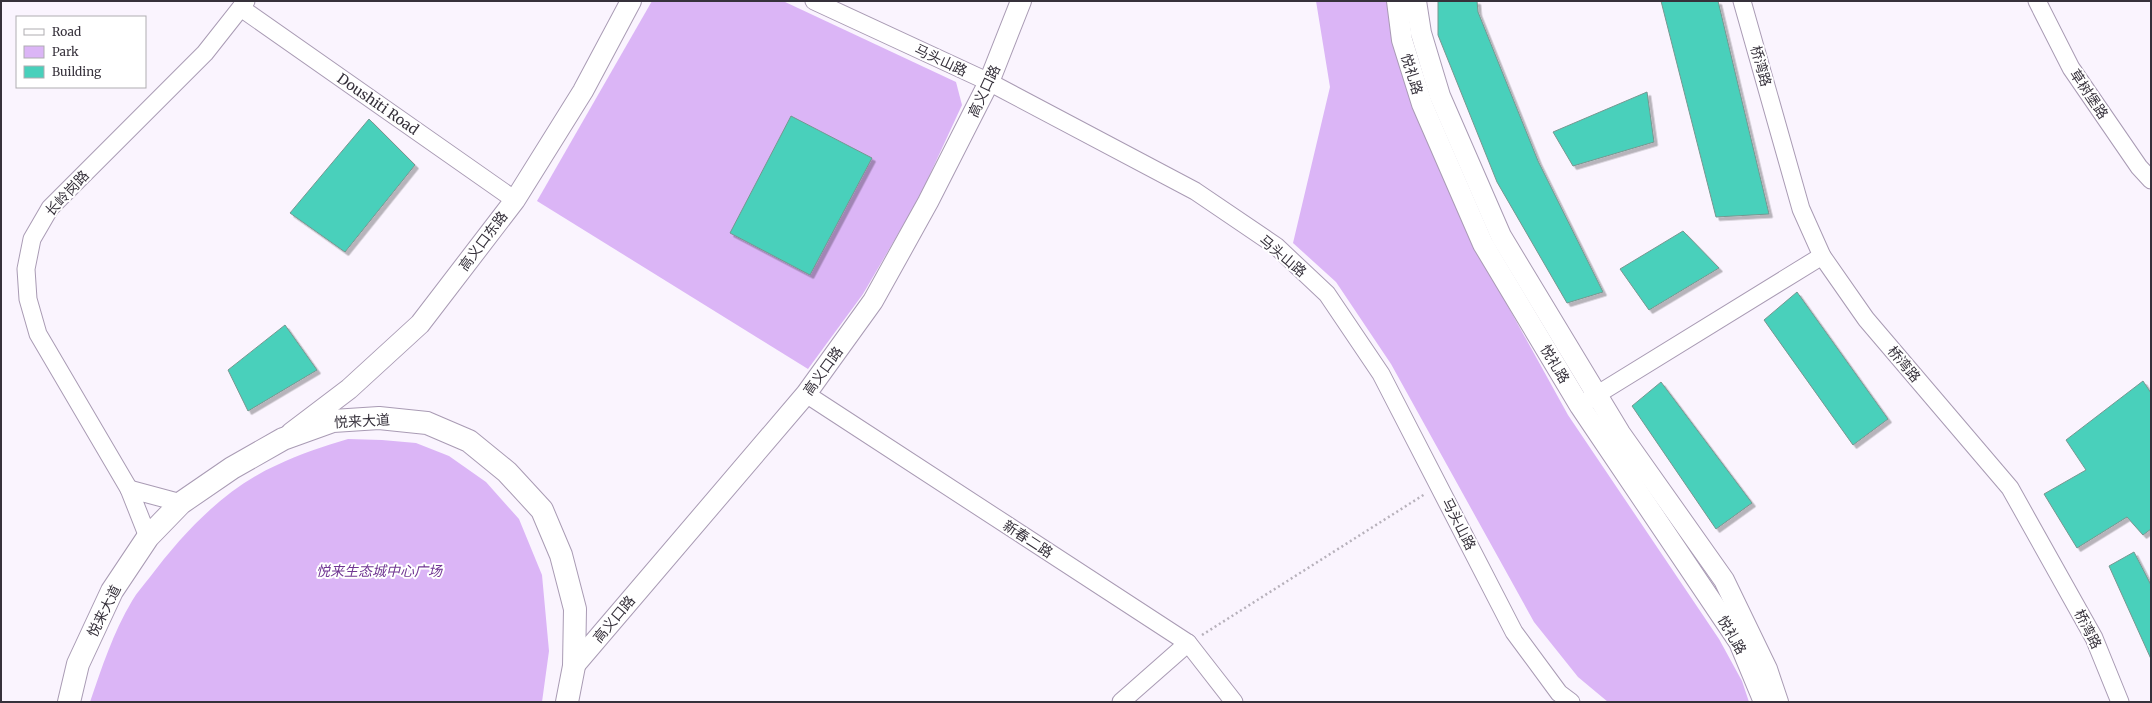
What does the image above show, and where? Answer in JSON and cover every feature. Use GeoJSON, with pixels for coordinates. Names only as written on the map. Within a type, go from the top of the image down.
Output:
{"type":"FeatureCollection","features":[{"type":"Feature","properties":{"kind":"main road","name":"高义口东路"},"geometry":{"type":"LineString","coordinates":[[283,439],[349,389],[420,324],[515,200],[583,91],[631,1]]}},
{"type":"Feature","properties":{"kind":"main road","name":"高义口路"},"geometry":{"type":"LineString","coordinates":[[574,666],[806,394],[873,300],[928,202],[990,82],[1021,1]]}},
{"type":"Feature","properties":{"kind":"main road","name":"悦礼路"},"geometry":{"type":"LineString","coordinates":[[1397,1],[1402,40],[1422,104],[1483,244],[1580,406],[1739,642],[1764,702]]}},
{"type":"Feature","properties":{"kind":"main road","name":"悦礼路"},"geometry":{"type":"LineString","coordinates":[[1416,1],[1421,32],[1440,96],[1501,236],[1620,433],[1724,580],[1767,669],[1778,702]]}},
{"type":"Feature","properties":{"kind":"main road","name":"悦来大道"},"geometry":{"type":"LineString","coordinates":[[69,702],[78,664],[112,591],[148,536],[181,503],[232,468],[283,439],[332,421],[379,418],[427,423],[469,440],[507,472],[542,510],[561,555],[575,609],[574,666],[567,702]]}},
{"type":"Feature","properties":{"kind":"street","name":"马头山路"},"geometry":{"type":"LineString","coordinates":[[814,1],[990,82],[1196,191],[1276,246],[1327,294],[1382,374],[1514,632],[1559,693],[1571,702]]}},
{"type":"Feature","properties":{"kind":"street","name":"桥湾路"},"geometry":{"type":"LineString","coordinates":[[1742,1],[1800,209],[1822,256],[1866,319],[2010,488],[2094,638],[2120,702]]}},
{"type":"Feature","properties":{"kind":"street","name":"草树堡路"},"geometry":{"type":"LineString","coordinates":[[2037,1],[2071,68],[2139,167],[2151,180]]}},
{"type":"Feature","properties":{"kind":"street","name":"Doushiti Road"},"geometry":{"type":"LineString","coordinates":[[244,4],[515,200]]}},
{"type":"Feature","properties":{"kind":"street","name":"长岭岗路"},"geometry":{"type":"LineString","coordinates":[[148,536],[129,489],[38,334],[28,299],[26,269],[32,238],[50,208],[205,53],[244,4]]}},
{"type":"Feature","properties":{"kind":"street"},"geometry":{"type":"LineString","coordinates":[[1580,406],[1822,256]]}},
{"type":"Feature","properties":{"kind":"street","name":"新春二路"},"geometry":{"type":"LineString","coordinates":[[806,394],[1188,644],[1234,702]]}},
{"type":"Feature","properties":{"kind":"street"},"geometry":{"type":"LineString","coordinates":[[129,489],[181,503]]}},
{"type":"Feature","properties":{"kind":"street"},"geometry":{"type":"LineString","coordinates":[[1121,702],[1188,644]]}},
{"type":"Feature","properties":{"kind":"path"},"geometry":{"type":"LineString","coordinates":[[1188,644],[1438,485]]}},
{"type":"Feature","properties":{"kind":"green space"},"geometry":{"type":"Polygon","coordinates":[[[652,1],[783,1],[956,82],[962,105],[919,198],[863,294],[808,369],[537,201],[652,1]]]}},
{"type":"Feature","properties":{"kind":"green space"},"geometry":{"type":"Polygon","coordinates":[[[1316,1],[1391,1],[1478,252],[1568,415],[1719,639],[1742,681],[1749,702],[1608,702],[1578,677],[1534,622],[1391,364],[1336,282],[1293,243],[1330,87],[1316,1]]]}},
{"type":"Feature","properties":{"kind":"green space","name":"悦来生态城中心广场"},"geometry":{"type":"Polygon","coordinates":[[[348,439],[416,443],[449,456],[486,482],[519,519],[542,575],[549,651],[542,702],[90,702],[104,663],[125,613],[138,592],[191,528],[223,499],[258,475],[303,454],[348,439]]]}},
{"type":"Feature","properties":{"kind":"building"},"geometry":{"type":"Polygon","coordinates":[[[1438,1],[1477,1],[1478,12],[1538,161],[1603,292],[1567,303],[1497,182],[1438,35],[1438,1]]]}},
{"type":"Feature","properties":{"kind":"building"},"geometry":{"type":"Polygon","coordinates":[[[1661,1],[1718,1],[1769,214],[1716,217],[1661,1]]]}},
{"type":"Feature","properties":{"kind":"building"},"geometry":{"type":"Polygon","coordinates":[[[1647,92],[1654,142],[1573,166],[1553,132],[1647,92]]]}},
{"type":"Feature","properties":{"kind":"building"},"geometry":{"type":"Polygon","coordinates":[[[791,116],[872,158],[810,275],[730,233],[791,116]]]}},
{"type":"Feature","properties":{"kind":"building"},"geometry":{"type":"Polygon","coordinates":[[[369,119],[415,165],[345,252],[290,213],[369,119]]]}},
{"type":"Feature","properties":{"kind":"building"},"geometry":{"type":"Polygon","coordinates":[[[1683,231],[1719,268],[1649,310],[1620,269],[1683,231]]]}},
{"type":"Feature","properties":{"kind":"building"},"geometry":{"type":"Polygon","coordinates":[[[1797,292],[1888,419],[1853,445],[1764,320],[1797,292]]]}},
{"type":"Feature","properties":{"kind":"building"},"geometry":{"type":"Polygon","coordinates":[[[285,325],[317,370],[248,411],[228,370],[285,325]]]}},
{"type":"Feature","properties":{"kind":"building"},"geometry":{"type":"Polygon","coordinates":[[[2143,381],[2151,393],[2151,529],[2143,535],[2127,517],[2077,548],[2044,494],[2086,470],[2066,440],[2143,381]]]}},
{"type":"Feature","properties":{"kind":"building"},"geometry":{"type":"Polygon","coordinates":[[[1661,382],[1752,503],[1716,529],[1632,406],[1661,382]]]}},
{"type":"Feature","properties":{"kind":"building"},"geometry":{"type":"Polygon","coordinates":[[[2134,552],[2151,585],[2151,659],[2109,566],[2134,552]]]}}]}
